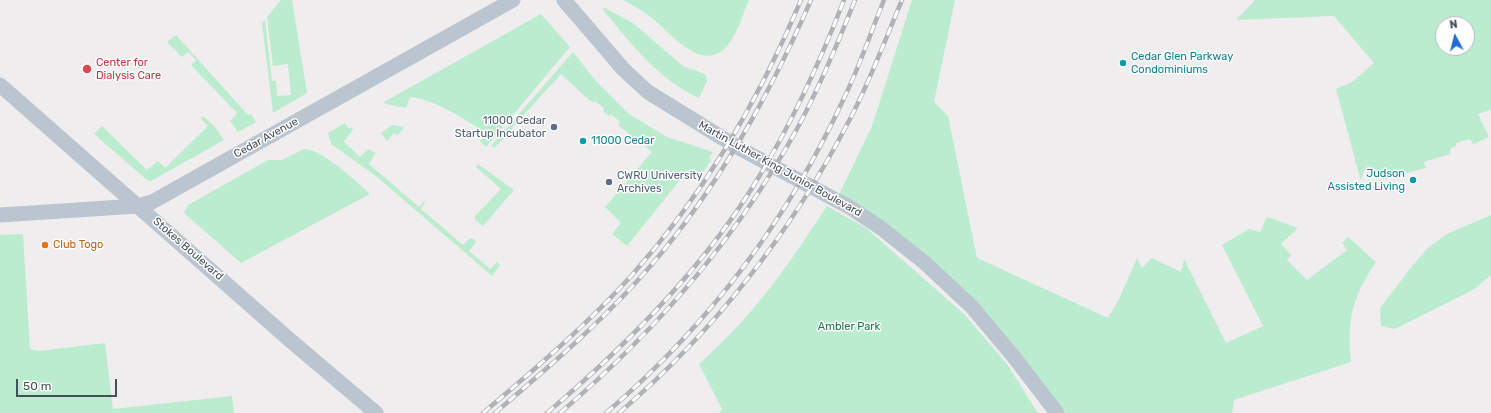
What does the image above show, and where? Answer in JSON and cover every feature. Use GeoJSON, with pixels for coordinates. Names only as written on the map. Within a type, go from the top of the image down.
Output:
{"type":"FeatureCollection","features":[{"type":"Feature","properties":{"kind":"main road","name":"Cedar Avenue"},"geometry":{"type":"LineString","coordinates":[[0,215],[138,206],[158,199],[490,6],[513,0]]}},
{"type":"Feature","properties":{"kind":"main road","name":"Martin Luther King Junior Boulevard"},"geometry":{"type":"LineString","coordinates":[[564,0],[624,70],[648,92],[738,147],[851,208],[882,228],[925,263],[972,307],[1014,357],[1057,413]]}},
{"type":"Feature","properties":{"kind":"main road","name":"Stokes Boulevard"},"geometry":{"type":"LineString","coordinates":[[0,85],[291,341],[376,413]]}},
{"type":"Feature","properties":{"kind":"green space"},"geometry":{"type":"Polygon","coordinates":[[[281,0],[292,0],[307,93],[273,113],[262,23],[265,20],[272,81],[276,81],[277,96],[291,95],[288,64],[273,66],[267,17],[281,0]]]}},
{"type":"Feature","properties":{"kind":"green space"},"geometry":{"type":"Polygon","coordinates":[[[623,0],[749,0],[730,42],[720,52],[710,56],[689,50],[649,15],[623,0]]]}},
{"type":"Feature","properties":{"kind":"green space"},"geometry":{"type":"Polygon","coordinates":[[[912,0],[955,0],[934,102],[948,116],[977,258],[1108,318],[1119,299],[1137,258],[1142,268],[1152,258],[1181,272],[1184,259],[1226,343],[1263,326],[1222,245],[1249,229],[1260,232],[1267,217],[1298,228],[1281,244],[1291,255],[1287,260],[1307,280],[1347,250],[1342,243],[1348,237],[1376,262],[1361,287],[1353,309],[1350,333],[1351,362],[1234,400],[1232,413],[1057,413],[972,307],[837,199],[872,126],[912,0]]]}},
{"type":"Feature","properties":{"kind":"green space"},"geometry":{"type":"Polygon","coordinates":[[[1255,0],[1491,0],[1491,110],[1478,114],[1489,137],[1473,144],[1470,139],[1456,143],[1456,146],[1451,148],[1450,154],[1424,162],[1426,168],[1383,179],[1379,170],[1364,170],[1361,181],[1336,89],[1352,82],[1374,63],[1334,16],[1236,20],[1255,0]]]}},
{"type":"Feature","properties":{"kind":"green space"},"geometry":{"type":"Polygon","coordinates":[[[603,7],[633,23],[683,66],[705,74],[707,81],[699,98],[684,90],[658,71],[614,24],[604,11],[603,7]]]}},
{"type":"Feature","properties":{"kind":"green space"},"geometry":{"type":"Polygon","coordinates":[[[541,14],[570,47],[486,147],[480,141],[486,133],[459,116],[439,106],[410,97],[406,108],[386,104],[384,102],[541,14]]]}},
{"type":"Feature","properties":{"kind":"green space"},"geometry":{"type":"Polygon","coordinates":[[[176,35],[248,115],[251,114],[256,122],[238,132],[230,121],[237,113],[191,65],[196,60],[188,52],[182,57],[167,42],[176,35]]]}},
{"type":"Feature","properties":{"kind":"green space"},"geometry":{"type":"Polygon","coordinates":[[[573,52],[596,81],[629,114],[667,137],[713,152],[709,157],[711,160],[700,177],[688,170],[627,246],[612,234],[621,223],[605,207],[652,152],[618,125],[620,122],[611,114],[609,116],[603,111],[604,108],[595,101],[593,103],[561,74],[512,128],[513,130],[494,148],[491,146],[573,52]]]}},
{"type":"Feature","properties":{"kind":"green space"},"geometry":{"type":"Polygon","coordinates":[[[203,116],[215,127],[224,140],[151,181],[147,180],[94,134],[102,126],[147,170],[158,161],[165,168],[208,126],[201,119],[203,116]]]}},
{"type":"Feature","properties":{"kind":"green space"},"geometry":{"type":"Polygon","coordinates":[[[345,123],[349,129],[352,127],[353,129],[344,142],[360,157],[368,149],[375,153],[369,164],[419,207],[427,198],[421,209],[463,245],[470,238],[474,239],[476,242],[469,251],[490,269],[497,262],[500,265],[492,276],[376,176],[331,144],[328,133],[345,123]]]}},
{"type":"Feature","properties":{"kind":"green space"},"geometry":{"type":"Polygon","coordinates":[[[392,125],[404,127],[397,136],[394,133],[387,141],[381,133],[392,125]]]}},
{"type":"Feature","properties":{"kind":"green space"},"geometry":{"type":"Polygon","coordinates":[[[304,149],[311,150],[329,160],[348,174],[370,194],[241,263],[184,213],[188,205],[268,160],[282,160],[304,149]]]}},
{"type":"Feature","properties":{"kind":"green space"},"geometry":{"type":"Polygon","coordinates":[[[478,164],[514,190],[483,226],[475,220],[475,216],[501,189],[476,167],[478,164]]]}},
{"type":"Feature","properties":{"kind":"green space","name":"Ambler Park"},"geometry":{"type":"Polygon","coordinates":[[[827,206],[866,228],[964,314],[1007,364],[1038,413],[719,413],[722,409],[699,364],[746,317],[771,287],[827,206]]]}},
{"type":"Feature","properties":{"kind":"green space"},"geometry":{"type":"Polygon","coordinates":[[[1491,215],[1491,275],[1473,290],[1395,329],[1381,326],[1380,308],[1428,248],[1447,234],[1491,215]]]}},
{"type":"Feature","properties":{"kind":"green space"},"geometry":{"type":"Polygon","coordinates":[[[23,234],[30,349],[39,351],[105,343],[113,409],[232,396],[234,413],[0,413],[0,235],[23,234]]]}},
{"type":"Feature","properties":{"kind":"railway"},"geometry":{"type":"LineString","coordinates":[[483,413],[579,329],[615,293],[632,275],[683,212],[728,145],[748,110],[785,37],[801,0]]}},
{"type":"Feature","properties":{"kind":"railway"},"geometry":{"type":"LineString","coordinates":[[495,413],[605,315],[666,248],[691,215],[736,147],[776,75],[811,0]]}},
{"type":"Feature","properties":{"kind":"railway"},"geometry":{"type":"LineString","coordinates":[[547,413],[606,361],[634,333],[688,275],[713,245],[736,213],[782,137],[815,69],[844,0]]}},
{"type":"Feature","properties":{"kind":"railway"},"geometry":{"type":"LineString","coordinates":[[560,413],[629,350],[661,316],[692,281],[749,207],[774,168],[806,112],[855,0]]}},
{"type":"Feature","properties":{"kind":"railway"},"geometry":{"type":"LineString","coordinates":[[606,413],[644,379],[679,344],[712,306],[772,227],[799,185],[823,141],[856,72],[884,0]]}},
{"type":"Feature","properties":{"kind":"railway"},"geometry":{"type":"LineString","coordinates":[[619,413],[654,381],[719,313],[777,240],[803,201],[850,119],[871,75],[902,0]]}},
{"type":"Feature","properties":{"kind":"place","name":"Cedar Glen Parkway Condominiums"},"geometry":{"type":"Point","coordinates":[1123,63]}},
{"type":"Feature","properties":{"kind":"place","name":"Center for Dialysis Care"},"geometry":{"type":"Point","coordinates":[87,69]}},
{"type":"Feature","properties":{"kind":"place","name":"11000 Cedar Startup Incubator"},"geometry":{"type":"Point","coordinates":[554,127]}},
{"type":"Feature","properties":{"kind":"place","name":"11000 Cedar"},"geometry":{"type":"Point","coordinates":[583,141]}},
{"type":"Feature","properties":{"kind":"place","name":"Judson Assisted Living"},"geometry":{"type":"Point","coordinates":[1413,180]}},
{"type":"Feature","properties":{"kind":"place","name":"CWRU University Archives"},"geometry":{"type":"Point","coordinates":[609,182]}},
{"type":"Feature","properties":{"kind":"place","name":"Club Togo"},"geometry":{"type":"Point","coordinates":[45,245]}}]}
